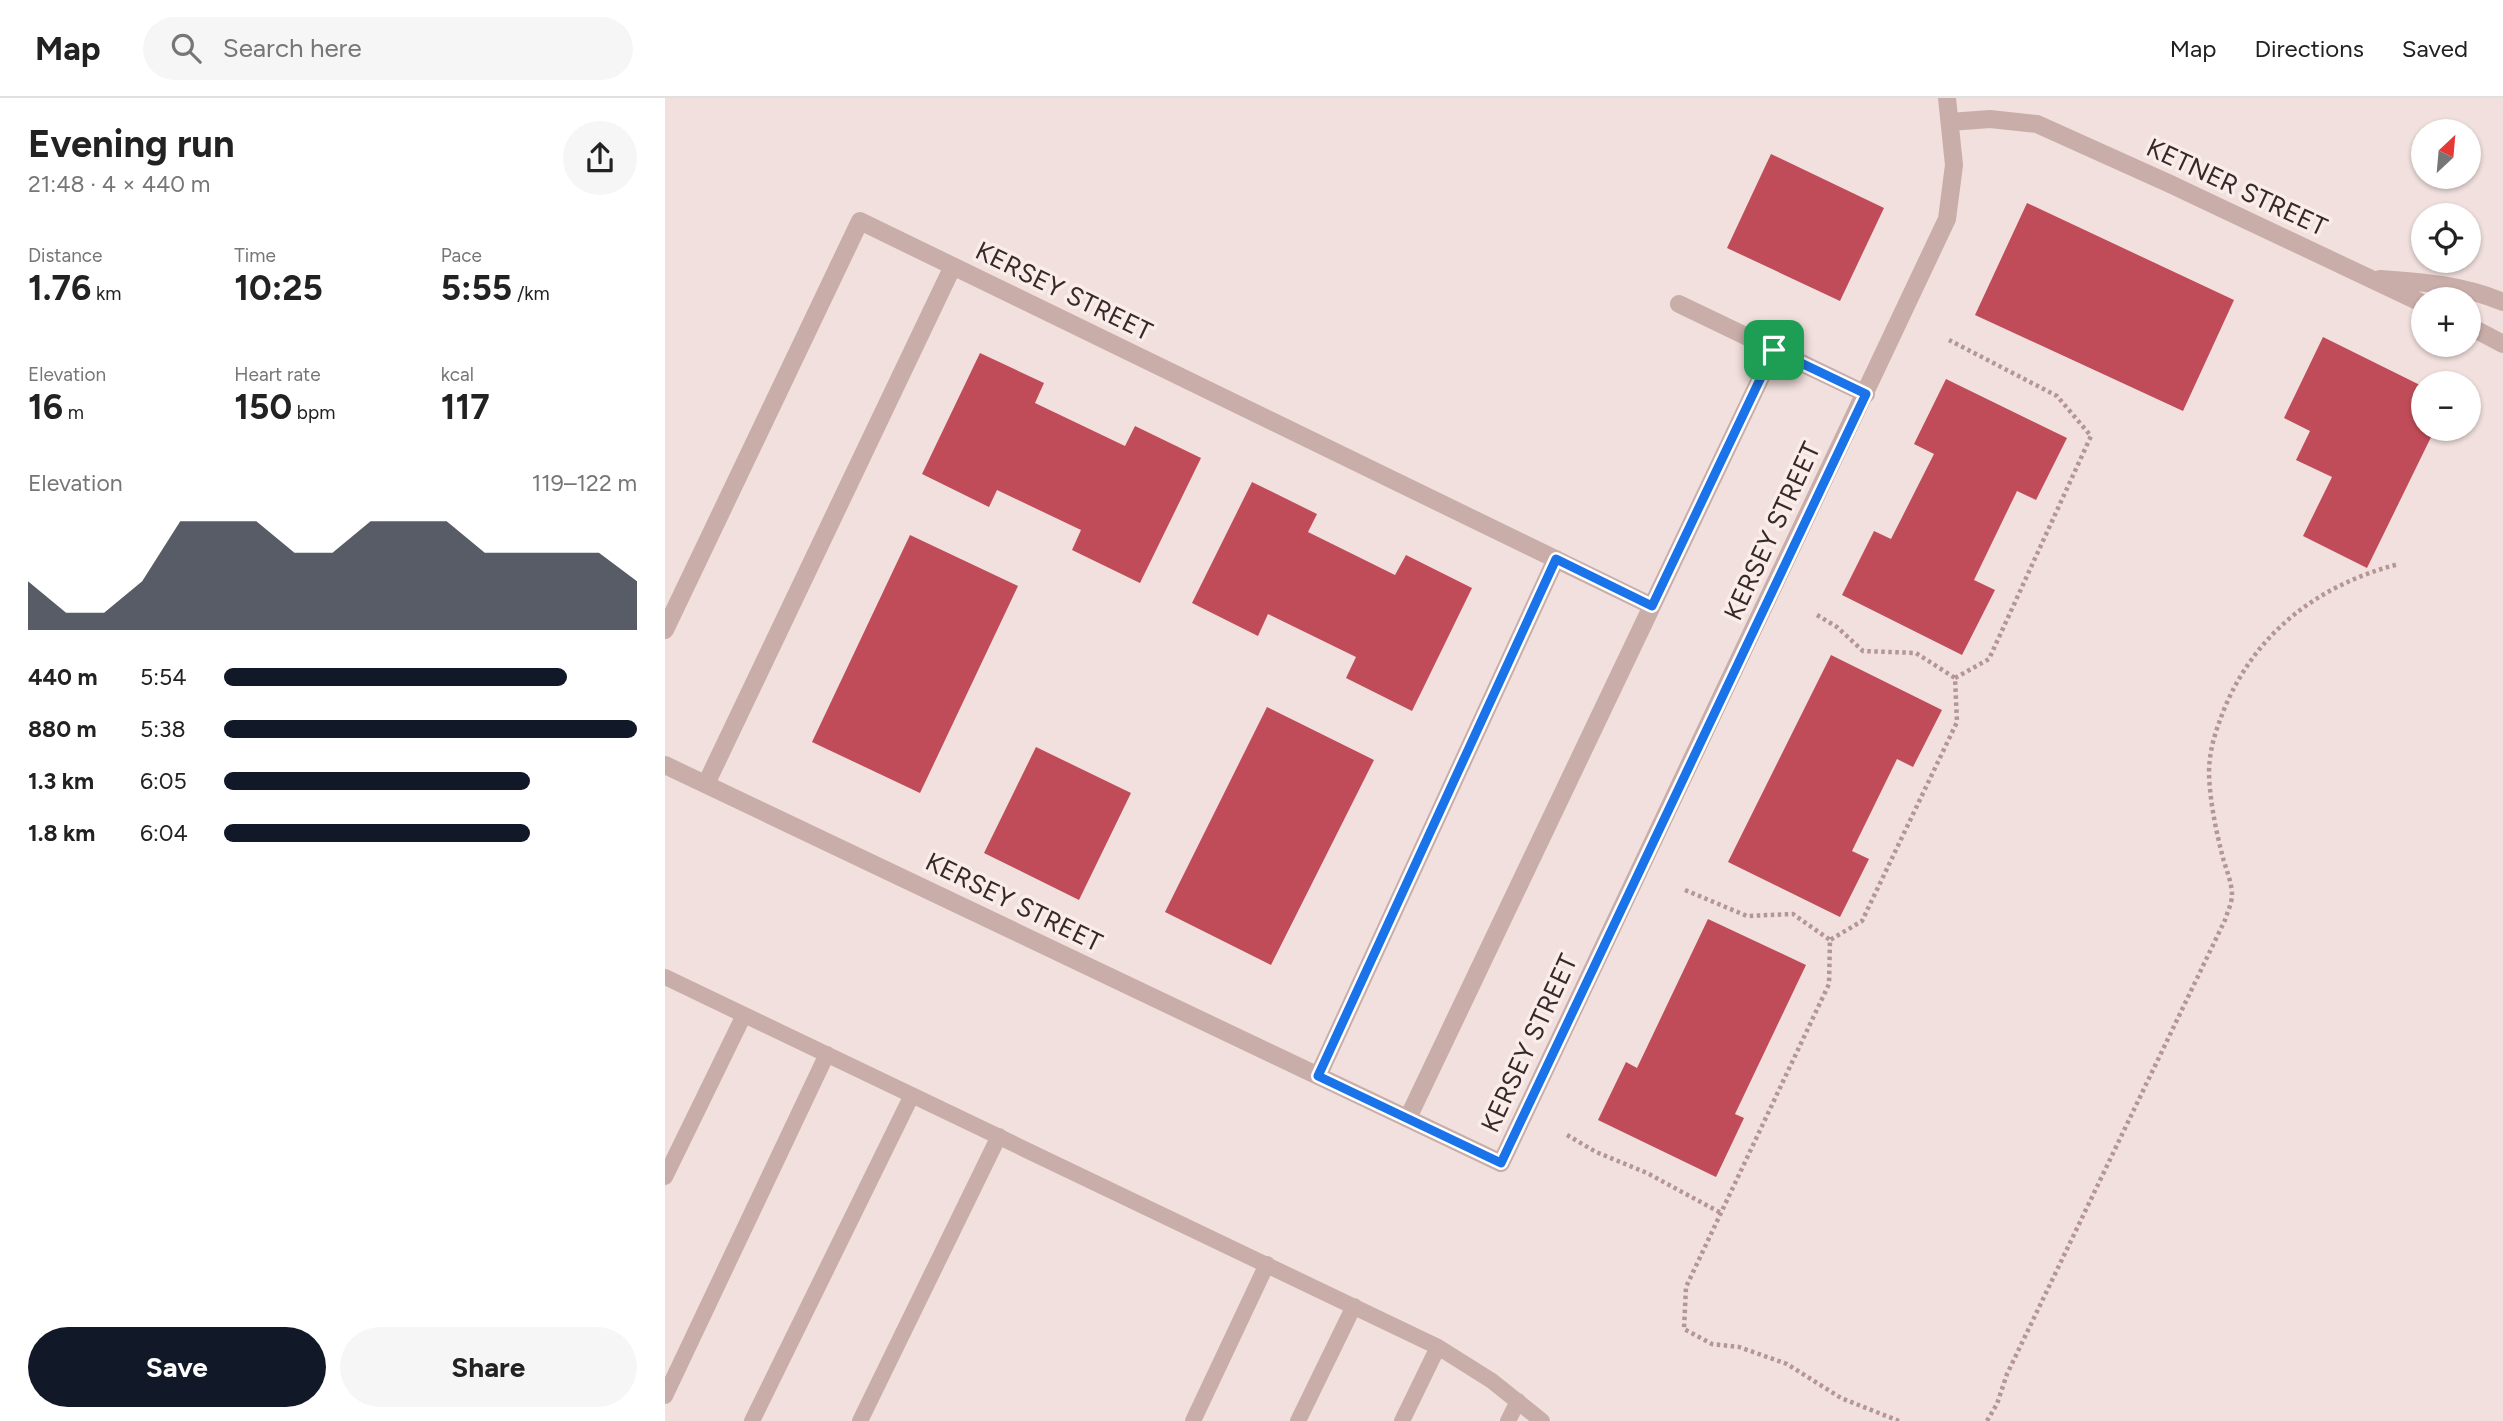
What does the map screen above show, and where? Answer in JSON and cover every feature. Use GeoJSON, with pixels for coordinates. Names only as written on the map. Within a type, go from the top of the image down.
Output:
{"type":"FeatureCollection","features":[{"type":"Feature","properties":{"kind":"street","name":"KERSEY STREET"},"geometry":{"type":"LineString","coordinates":[[665,765],[1501,1163],[1947,219],[1954,165],[1947,98]]}},
{"type":"Feature","properties":{"kind":"street","name":"KETNER STREET"},"geometry":{"type":"LineString","coordinates":[[1950,122],[1990,119],[2037,124],[2369,278],[2433,282],[2477,291],[2503,302]]}},
{"type":"Feature","properties":{"kind":"street","name":"KERSEY STREET"},"geometry":{"type":"LineString","coordinates":[[665,630],[860,221],[1652,606]]}},
{"type":"Feature","properties":{"kind":"street"},"geometry":{"type":"LineString","coordinates":[[706,784],[953,266]]}},
{"type":"Feature","properties":{"kind":"street"},"geometry":{"type":"LineString","coordinates":[[2369,278],[2411,298]]}},
{"type":"Feature","properties":{"kind":"street"},"geometry":{"type":"LineString","coordinates":[[1679,304],[1866,394]]}},
{"type":"Feature","properties":{"kind":"street"},"geometry":{"type":"LineString","coordinates":[[2481,332],[2503,344]]}},
{"type":"Feature","properties":{"kind":"street"},"geometry":{"type":"LineString","coordinates":[[1408,1118],[1774,350]]}},
{"type":"Feature","properties":{"kind":"street"},"geometry":{"type":"LineString","coordinates":[[1318,1076],[1556,559]]}},
{"type":"Feature","properties":{"kind":"lane"},"geometry":{"type":"LineString","coordinates":[[665,977],[1438,1347],[1518,1401],[1542,1421]]}},
{"type":"Feature","properties":{"kind":"lane"},"geometry":{"type":"LineString","coordinates":[[665,1177],[744,1015]]}},
{"type":"Feature","properties":{"kind":"lane"},"geometry":{"type":"LineString","coordinates":[[665,1396],[827,1054]]}},
{"type":"Feature","properties":{"kind":"lane"},"geometry":{"type":"LineString","coordinates":[[752,1421],[912,1095]]}},
{"type":"Feature","properties":{"kind":"lane"},"geometry":{"type":"LineString","coordinates":[[860,1421],[999,1136]]}},
{"type":"Feature","properties":{"kind":"lane"},"geometry":{"type":"LineString","coordinates":[[1193,1421],[1268,1264]]}},
{"type":"Feature","properties":{"kind":"lane"},"geometry":{"type":"LineString","coordinates":[[1298,1421],[1354,1306]]}},
{"type":"Feature","properties":{"kind":"lane"},"geometry":{"type":"LineString","coordinates":[[1402,1421],[1438,1347]]}},
{"type":"Feature","properties":{"kind":"lane"},"geometry":{"type":"LineString","coordinates":[[1508,1421],[1518,1401]]}},
{"type":"Feature","properties":{"kind":"path"},"geometry":{"type":"LineString","coordinates":[[1949,341],[2057,396],[2091,436],[1989,659],[1955,678]]}},
{"type":"Feature","properties":{"kind":"path"},"geometry":{"type":"LineString","coordinates":[[1987,1421],[1997,1405],[2007,1374],[2225,920],[2232,895],[2216,830],[2209,775],[2211,740],[2237,679],[2268,637],[2304,607],[2345,583],[2399,564]]}},
{"type":"Feature","properties":{"kind":"path"},"geometry":{"type":"LineString","coordinates":[[1818,615],[1837,627],[1863,651],[1916,653],[1955,678]]}},
{"type":"Feature","properties":{"kind":"path"},"geometry":{"type":"LineString","coordinates":[[1830,940],[1862,921],[1957,722],[1955,678]]}},
{"type":"Feature","properties":{"kind":"path"},"geometry":{"type":"LineString","coordinates":[[1685,890],[1747,916],[1793,914],[1830,940]]}},
{"type":"Feature","properties":{"kind":"path"},"geometry":{"type":"LineString","coordinates":[[1830,940],[1829,984],[1686,1287],[1684,1329],[1711,1344],[1739,1348],[1787,1364],[1841,1398],[1899,1421]]}},
{"type":"Feature","properties":{"kind":"path"},"geometry":{"type":"LineString","coordinates":[[1567,1135],[1596,1152],[1647,1173],[1721,1213]]}},
{"type":"Feature","properties":{"kind":"building"},"geometry":{"type":"Polygon","coordinates":[[[1771,154],[1884,208],[1840,301],[1727,248],[1771,154]]]}},
{"type":"Feature","properties":{"kind":"building"},"geometry":{"type":"Polygon","coordinates":[[[2027,203],[2234,300],[2183,411],[1975,315],[2027,203]]]}},
{"type":"Feature","properties":{"kind":"building"},"geometry":{"type":"Polygon","coordinates":[[[2323,337],[2411,381],[2411,441],[2429,441],[2367,568],[2303,536],[2332,477],[2296,460],[2310,431],[2284,418],[2323,337]]]}},
{"type":"Feature","properties":{"kind":"building"},"geometry":{"type":"Polygon","coordinates":[[[980,353],[1044,383],[1035,403],[1125,446],[1135,426],[1201,458],[1140,583],[1072,550],[1081,530],[997,490],[989,507],[922,474],[980,353]]]}},
{"type":"Feature","properties":{"kind":"building"},"geometry":{"type":"Polygon","coordinates":[[[1946,379],[2067,438],[2036,500],[2017,491],[1974,580],[1995,590],[1962,655],[1842,595],[1874,531],[1891,539],[1934,454],[1914,444],[1946,379]]]}},
{"type":"Feature","properties":{"kind":"building"},"geometry":{"type":"Polygon","coordinates":[[[1252,482],[1317,514],[1308,532],[1395,575],[1406,555],[1472,588],[1412,711],[1346,678],[1356,657],[1268,614],[1258,636],[1192,603],[1252,482]]]}},
{"type":"Feature","properties":{"kind":"building"},"geometry":{"type":"Polygon","coordinates":[[[910,535],[1018,586],[920,793],[812,742],[910,535]]]}},
{"type":"Feature","properties":{"kind":"building"},"geometry":{"type":"Polygon","coordinates":[[[1831,655],[1942,710],[1913,767],[1897,759],[1852,851],[1869,859],[1840,917],[1728,862],[1831,655]]]}},
{"type":"Feature","properties":{"kind":"building"},"geometry":{"type":"Polygon","coordinates":[[[1267,707],[1374,760],[1271,965],[1165,912],[1267,707]]]}},
{"type":"Feature","properties":{"kind":"building"},"geometry":{"type":"Polygon","coordinates":[[[1036,747],[1131,793],[1079,900],[984,853],[1036,747]]]}},
{"type":"Feature","properties":{"kind":"building"},"geometry":{"type":"Polygon","coordinates":[[[1708,919],[1806,965],[1735,1114],[1744,1118],[1716,1177],[1598,1120],[1626,1062],[1637,1068],[1708,919]]]}},
{"type":"Feature","properties":{"kind":"route"},"geometry":{"type":"LineString","coordinates":[[1774,350],[1866,394],[1501,1163],[1318,1076],[1556,559],[1652,606],[1774,350]]}}]}
